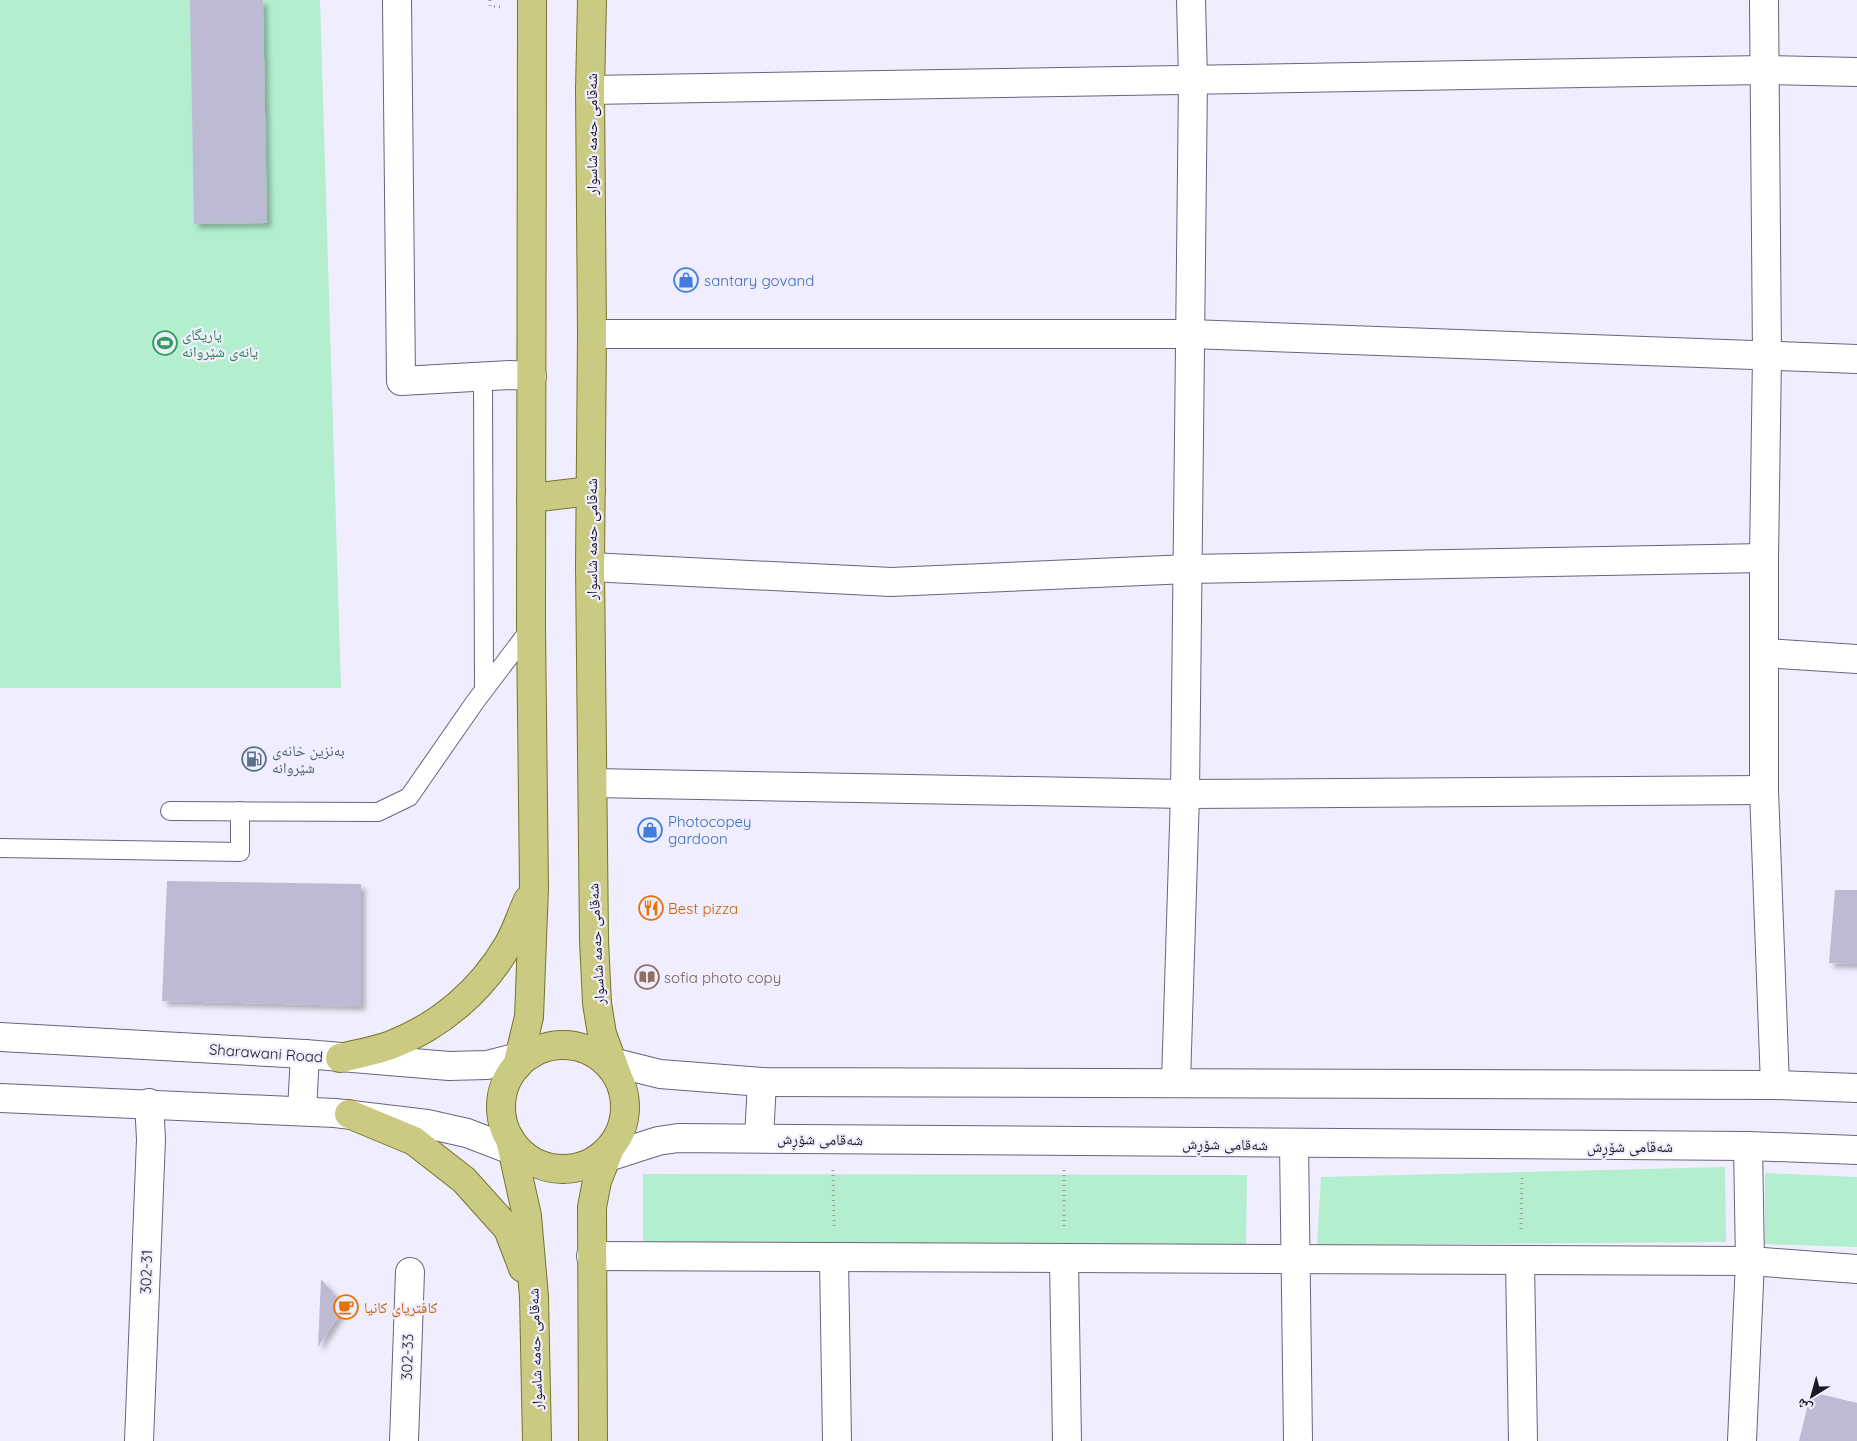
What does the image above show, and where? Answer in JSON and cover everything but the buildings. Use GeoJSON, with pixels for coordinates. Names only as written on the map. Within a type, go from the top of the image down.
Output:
{"type":"FeatureCollection","features":[{"type":"Feature","properties":{"kind":"main road"},"geometry":{"type":"LineString","coordinates":[[532,0],[531,628],[534,888],[529,1017],[522,1059],[506,1082],[501,1101],[502,1121],[515,1148],[539,1164],[558,1169],[577,1168],[604,1155]]}},
{"type":"Feature","properties":{"kind":"main road","name":"شەقامی حەمە شاسوار"},"geometry":{"type":"LineString","coordinates":[[592,0],[590,90],[592,838],[597,1003],[602,1034],[611,1066]]}},
{"type":"Feature","properties":{"kind":"main road"},"geometry":{"type":"LineString","coordinates":[[531,498],[591,491]]}},
{"type":"Feature","properties":{"kind":"main road"},"geometry":{"type":"LineString","coordinates":[[340,1058],[389,1046],[417,1034],[445,1016],[471,994],[508,945],[534,888]]}},
{"type":"Feature","properties":{"kind":"main road"},"geometry":{"type":"LineString","coordinates":[[522,1059],[549,1046],[568,1045],[588,1050],[611,1066],[624,1093],[625,1113],[621,1131],[604,1155],[592,1207],[593,1441]]}},
{"type":"Feature","properties":{"kind":"main road"},"geometry":{"type":"LineString","coordinates":[[349,1114],[414,1141],[464,1180],[508,1229],[534,1297]]}},
{"type":"Feature","properties":{"kind":"main road","name":"شەقامی حەمە شاسوار"},"geometry":{"type":"LineString","coordinates":[[515,1148],[527,1216],[534,1297],[537,1441]]}},
{"type":"Feature","properties":{"kind":"street"},"geometry":{"type":"LineString","coordinates":[[397,0],[401,381],[483,376],[532,376]]}},
{"type":"Feature","properties":{"kind":"street"},"geometry":{"type":"LineString","coordinates":[[1176,1082],[1185,794],[1193,79],[1191,0]]}},
{"type":"Feature","properties":{"kind":"street"},"geometry":{"type":"LineString","coordinates":[[1764,0],[1767,356],[1764,558],[1764,790],[1775,1084]]}},
{"type":"Feature","properties":{"kind":"street"},"geometry":{"type":"LineString","coordinates":[[590,90],[1764,70],[1857,72]]}},
{"type":"Feature","properties":{"kind":"street"},"geometry":{"type":"LineString","coordinates":[[592,334],[1190,334],[1857,359]]}},
{"type":"Feature","properties":{"kind":"street"},"geometry":{"type":"LineString","coordinates":[[590,567],[891,582],[1188,569],[1764,558]]}},
{"type":"Feature","properties":{"kind":"street"},"geometry":{"type":"LineString","coordinates":[[1764,653],[1857,659]]}},
{"type":"Feature","properties":{"kind":"street"},"geometry":{"type":"LineString","coordinates":[[593,783],[1185,794],[1764,790]]}},
{"type":"Feature","properties":{"kind":"street","name":"Sharawani Road"},"geometry":{"type":"LineString","coordinates":[[0,1037],[305,1054],[449,1066],[487,1065],[522,1059]]}},
{"type":"Feature","properties":{"kind":"street"},"geometry":{"type":"LineString","coordinates":[[302,1111],[305,1054]]}},
{"type":"Feature","properties":{"kind":"street"},"geometry":{"type":"LineString","coordinates":[[611,1066],[660,1074],[762,1082],[1775,1084],[1857,1088]]}},
{"type":"Feature","properties":{"kind":"street"},"geometry":{"type":"LineString","coordinates":[[759,1138],[762,1082]]}},
{"type":"Feature","properties":{"kind":"street"},"geometry":{"type":"LineString","coordinates":[[0,1098],[149,1103],[349,1114],[427,1124],[467,1133],[515,1148]]}},
{"type":"Feature","properties":{"kind":"street","name":"302-31"},"geometry":{"type":"LineString","coordinates":[[139,1441],[151,1139],[149,1103]]}},
{"type":"Feature","properties":{"kind":"street","name":"شەقامی شۆڕش"},"geometry":{"type":"LineString","coordinates":[[604,1155],[658,1141],[678,1138],[1748,1146],[1857,1150]]}},
{"type":"Feature","properties":{"kind":"street"},"geometry":{"type":"LineString","coordinates":[[1294,1144],[1294,1258],[1298,1441]]}},
{"type":"Feature","properties":{"kind":"street"},"geometry":{"type":"LineString","coordinates":[[1742,1441],[1750,1261],[1748,1146]]}},
{"type":"Feature","properties":{"kind":"street"},"geometry":{"type":"LineString","coordinates":[[591,1256],[1064,1260],[1294,1258],[1750,1261],[1857,1269]]}},
{"type":"Feature","properties":{"kind":"street"},"geometry":{"type":"LineString","coordinates":[[834,1259],[837,1441]]}},
{"type":"Feature","properties":{"kind":"street"},"geometry":{"type":"LineString","coordinates":[[1064,1260],[1067,1441]]}},
{"type":"Feature","properties":{"kind":"street"},"geometry":{"type":"LineString","coordinates":[[1520,1260],[1523,1441]]}},
{"type":"Feature","properties":{"kind":"street","name":"302-33"},"geometry":{"type":"LineString","coordinates":[[404,1441],[410,1272]]}},
{"type":"Feature","properties":{"kind":"lane"},"geometry":{"type":"LineString","coordinates":[[483,376],[484,689]]}},
{"type":"Feature","properties":{"kind":"lane"},"geometry":{"type":"LineString","coordinates":[[170,811],[378,812],[409,797],[484,689],[531,628]]}},
{"type":"Feature","properties":{"kind":"lane"},"geometry":{"type":"LineString","coordinates":[[0,848],[240,852],[240,812]]}},
{"type":"Feature","properties":{"kind":"path"},"geometry":{"type":"LineString","coordinates":[[490,0],[490,6]]}},
{"type":"Feature","properties":{"kind":"path"},"geometry":{"type":"LineString","coordinates":[[833,1160],[834,1259]]}},
{"type":"Feature","properties":{"kind":"path"},"geometry":{"type":"LineString","coordinates":[[1064,1161],[1064,1260]]}},
{"type":"Feature","properties":{"kind":"path"},"geometry":{"type":"LineString","coordinates":[[1520,1260],[1522,1172]]}},
{"type":"Feature","properties":{"kind":"green space","name":"یاریگای یانەی شێروانە"},"geometry":{"type":"Polygon","coordinates":[[[0,0],[320,0],[341,688],[0,688],[0,0]]]}},
{"type":"Feature","properties":{"kind":"green space"},"geometry":{"type":"Polygon","coordinates":[[[1725,1167],[1726,1242],[1317,1245],[1321,1177],[1725,1167]]]}},
{"type":"Feature","properties":{"kind":"green space"},"geometry":{"type":"Polygon","coordinates":[[[1765,1173],[1857,1177],[1857,1247],[1765,1244],[1765,1173]]]}},
{"type":"Feature","properties":{"kind":"green space"},"geometry":{"type":"Polygon","coordinates":[[[643,1174],[1247,1175],[1246,1246],[643,1245],[643,1174]]]}},
{"type":"Feature","properties":{"kind":"place","name":"santary govand"},"geometry":{"type":"Point","coordinates":[686,280]}},
{"type":"Feature","properties":{"kind":"place","name":"یاریگای یانەی شێروانە"},"geometry":{"type":"Point","coordinates":[165,343]}},
{"type":"Feature","properties":{"kind":"place","name":"بەنزین خانەی شێروانە"},"geometry":{"type":"Point","coordinates":[254,759]}},
{"type":"Feature","properties":{"kind":"place","name":"Photocopey gardoon"},"geometry":{"type":"Point","coordinates":[650,830]}},
{"type":"Feature","properties":{"kind":"place","name":"Best pizza"},"geometry":{"type":"Point","coordinates":[651,908]}},
{"type":"Feature","properties":{"kind":"place","name":"sofia photo copy"},"geometry":{"type":"Point","coordinates":[647,977]}},
{"type":"Feature","properties":{"kind":"place","name":"کافتریای کانیا"},"geometry":{"type":"Point","coordinates":[346,1307]}}]}
